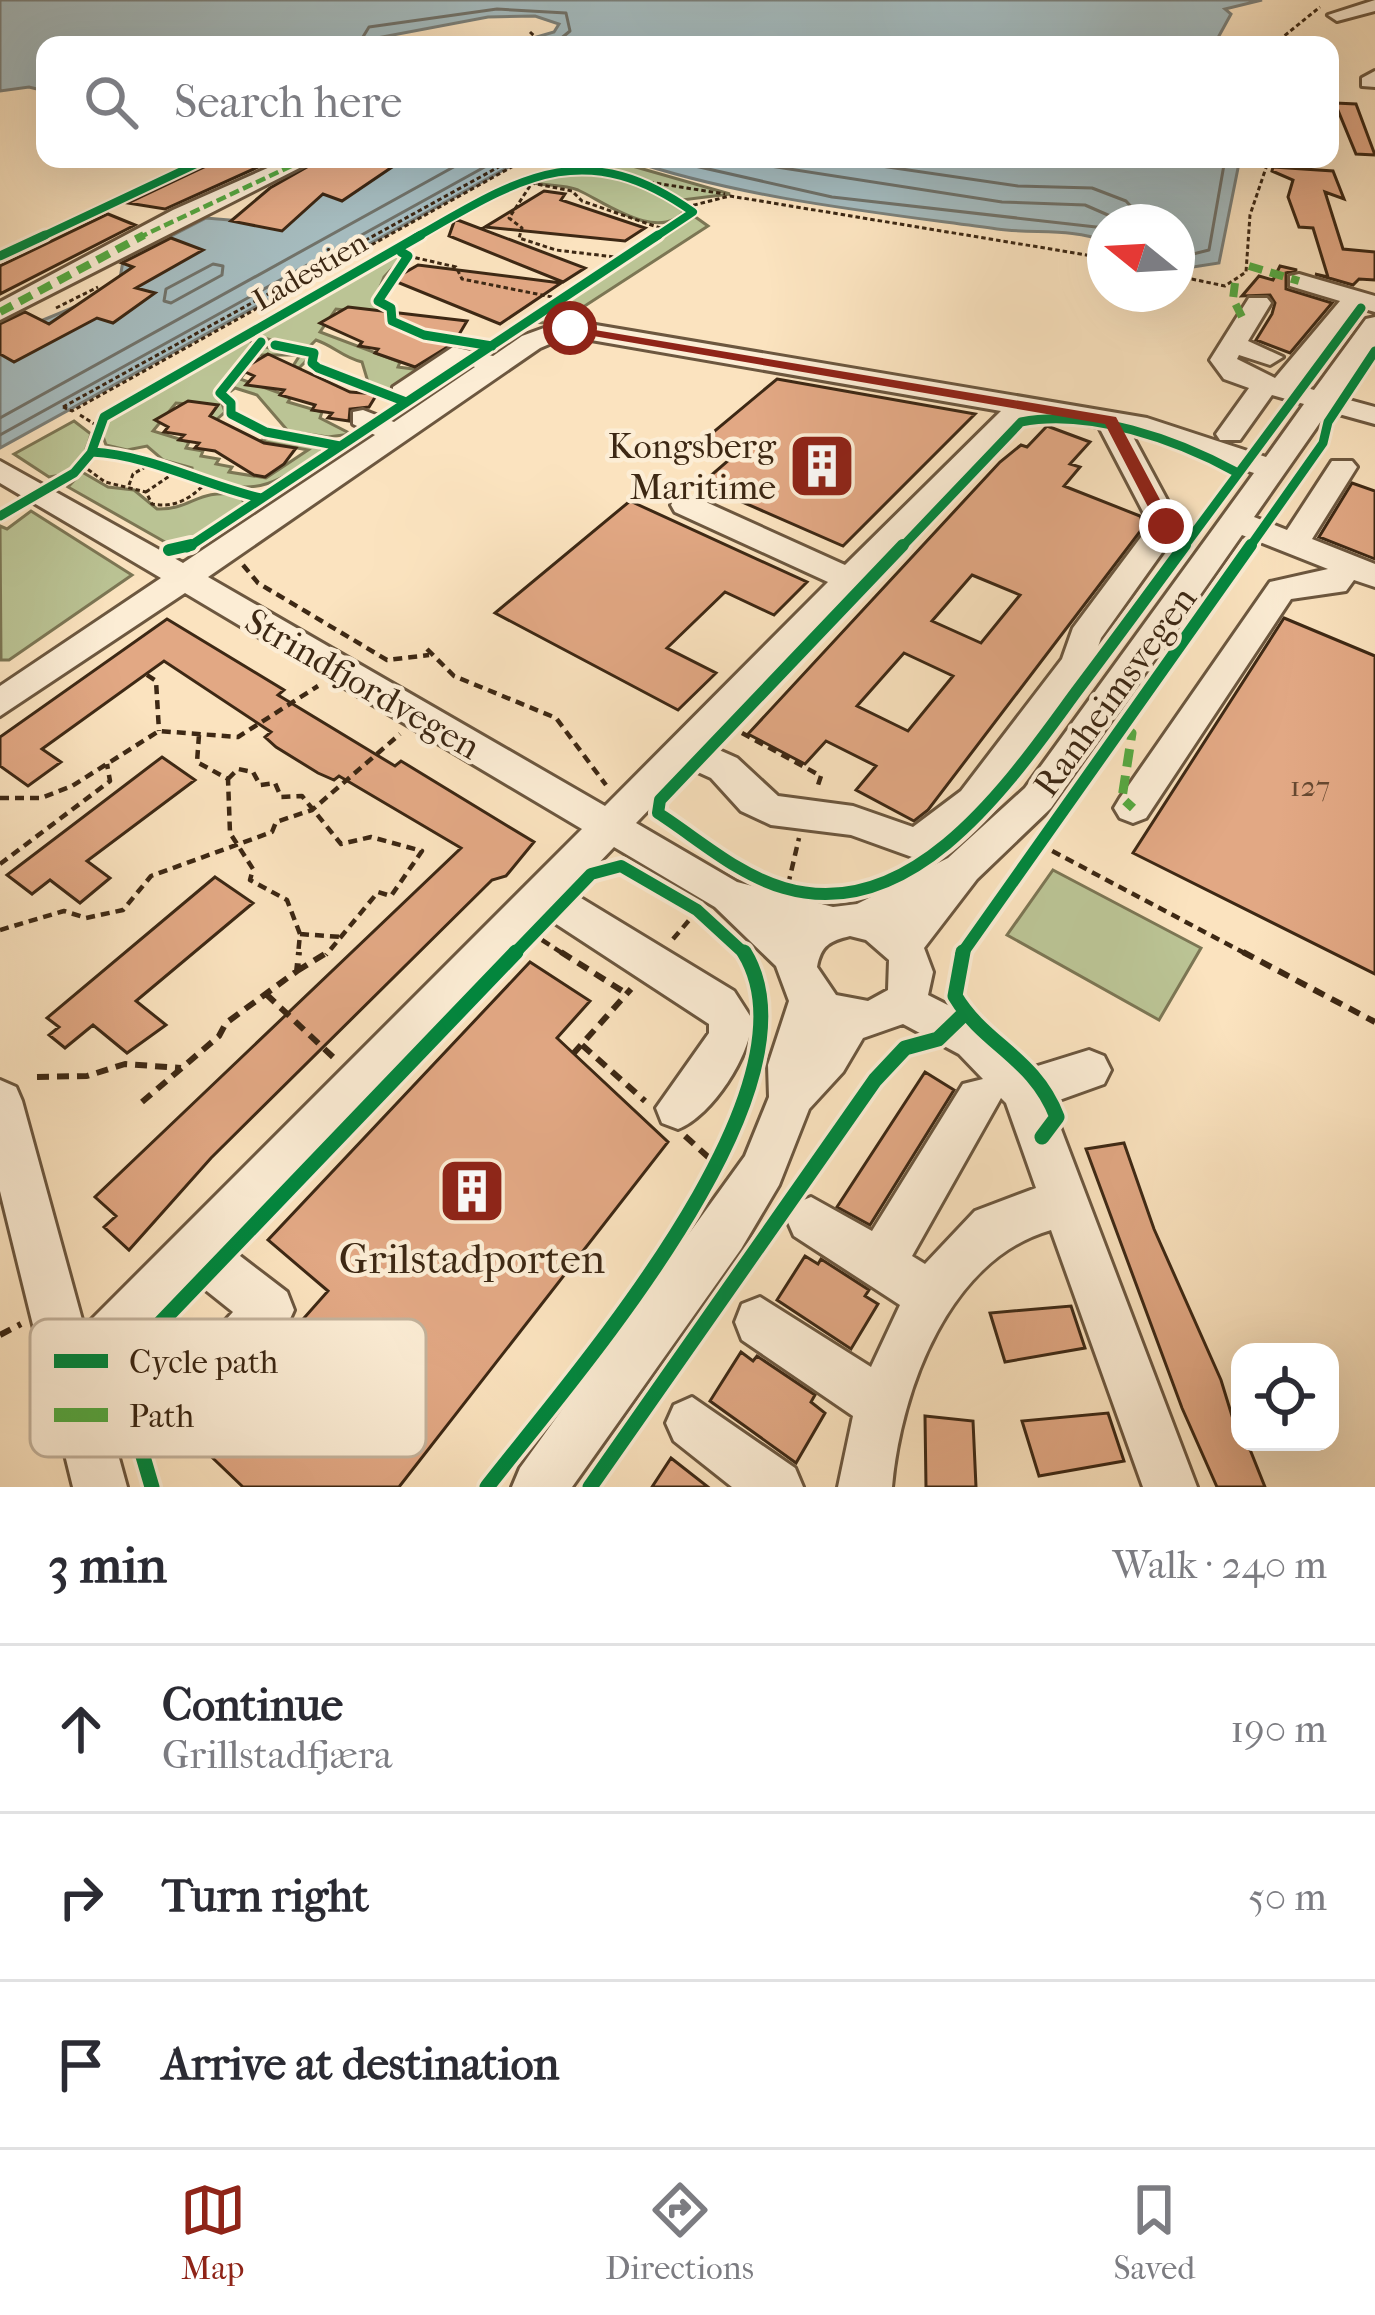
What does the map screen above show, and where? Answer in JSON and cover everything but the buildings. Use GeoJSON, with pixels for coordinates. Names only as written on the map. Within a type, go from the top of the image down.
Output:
{"type":"FeatureCollection","features":[{"type":"Feature","properties":{"kind":"street"},"geometry":{"type":"LineString","coordinates":[[1336,9],[1375,5]]}},
{"type":"Feature","properties":{"kind":"street"},"geometry":{"type":"LineString","coordinates":[[0,312],[181,215],[286,168]]}},
{"type":"Feature","properties":{"kind":"street"},"geometry":{"type":"LineString","coordinates":[[1299,281],[1365,301]]}},
{"type":"Feature","properties":{"kind":"street"},"geometry":{"type":"LineString","coordinates":[[1229,434],[1272,377],[1365,301]]}},
{"type":"Feature","properties":{"kind":"street"},"geometry":{"type":"LineString","coordinates":[[1258,303],[1231,344],[1223,360],[1226,367],[1272,377],[1320,404],[1375,415]]}},
{"type":"Feature","properties":{"kind":"street","name":"Ranheimsvegen"},"geometry":{"type":"LineString","coordinates":[[903,945],[963,868],[1038,798],[1375,325]]}},
{"type":"Feature","properties":{"kind":"street"},"geometry":{"type":"LineString","coordinates":[[0,703],[496,366],[526,327],[588,329],[1110,421],[1190,440],[1273,469]]}},
{"type":"Feature","properties":{"kind":"street"},"geometry":{"type":"LineString","coordinates":[[403,393],[462,353],[496,366]]}},
{"type":"Feature","properties":{"kind":"street"},"geometry":{"type":"LineString","coordinates":[[127,1319],[545,912],[608,806],[686,751],[1005,420],[1025,406]]}},
{"type":"Feature","properties":{"kind":"street"},"geometry":{"type":"LineString","coordinates":[[363,418],[396,434]]}},
{"type":"Feature","properties":{"kind":"street"},"geometry":{"type":"LineString","coordinates":[[1005,727],[1063,653],[1085,636],[1166,526],[1110,421]]}},
{"type":"Feature","properties":{"kind":"street"},"geometry":{"type":"LineString","coordinates":[[1294,542],[1342,466]]}},
{"type":"Feature","properties":{"kind":"street","name":"Strindfjordvegen"},"geometry":{"type":"LineString","coordinates":[[3,472],[184,578],[608,806],[720,909],[795,958]]}},
{"type":"Feature","properties":{"kind":"street"},"geometry":{"type":"LineString","coordinates":[[686,505],[851,580]]}},
{"type":"Feature","properties":{"kind":"street"},"geometry":{"type":"LineString","coordinates":[[1236,520],[1361,570]]}},
{"type":"Feature","properties":{"kind":"street"},"geometry":{"type":"LineString","coordinates":[[1133,808],[1281,590],[1335,583],[1361,570]]}},
{"type":"Feature","properties":{"kind":"street"},"geometry":{"type":"LineString","coordinates":[[686,751],[724,768],[754,801],[771,810],[853,821],[912,842],[932,837],[974,801],[1078,662],[1085,636]]}},
{"type":"Feature","properties":{"kind":"street","name":"Ranheimsvegen"},"geometry":{"type":"LineString","coordinates":[[845,921],[963,868]]}},
{"type":"Feature","properties":{"kind":"street","name":"Strindfjordvegen"},"geometry":{"type":"LineString","coordinates":[[720,909],[780,891],[845,921]]}},
{"type":"Feature","properties":{"kind":"street"},"geometry":{"type":"LineString","coordinates":[[545,912],[718,1004],[730,1019],[730,1039],[678,1108]]}},
{"type":"Feature","properties":{"kind":"street"},"geometry":{"type":"LineString","coordinates":[[845,921],[885,929],[903,945],[914,974],[903,1003],[880,1017],[851,1020],[810,1000],[795,972],[795,958],[807,936],[845,921]]}},
{"type":"Feature","properties":{"kind":"street"},"geometry":{"type":"LineString","coordinates":[[791,1097],[790,1065],[810,1000]]}},
{"type":"Feature","properties":{"kind":"street"},"geometry":{"type":"LineString","coordinates":[[903,1003],[974,1040],[1062,1204],[1170,1487]]}},
{"type":"Feature","properties":{"kind":"street"},"geometry":{"type":"LineString","coordinates":[[539,1487],[724,1232],[763,1169],[791,1097],[828,1058],[851,1020]]}},
{"type":"Feature","properties":{"kind":"street"},"geometry":{"type":"LineString","coordinates":[[879,1265],[1002,1095],[1089,1070]]}},
{"type":"Feature","properties":{"kind":"street"},"geometry":{"type":"LineString","coordinates":[[18,1089],[63,1319]]}},
{"type":"Feature","properties":{"kind":"street"},"geometry":{"type":"LineString","coordinates":[[865,1487],[880,1404],[954,1265],[992,1227],[1062,1204]]}},
{"type":"Feature","properties":{"kind":"street"},"geometry":{"type":"LineString","coordinates":[[811,1220],[934,1298]]}},
{"type":"Feature","properties":{"kind":"street"},"geometry":{"type":"LineString","coordinates":[[196,1252],[269,1310],[261,1319]]}},
{"type":"Feature","properties":{"kind":"street"},"geometry":{"type":"LineString","coordinates":[[760,1322],[880,1404]]}},
{"type":"Feature","properties":{"kind":"street"},"geometry":{"type":"LineString","coordinates":[[692,1423],[776,1487]]}},
{"type":"Feature","properties":{"kind":"street"},"geometry":{"type":"LineString","coordinates":[[93,1457],[100,1487]]}},
{"type":"Feature","properties":{"kind":"path"},"geometry":{"type":"LineString","coordinates":[[1283,36],[1309,11],[1336,9]]}},
{"type":"Feature","properties":{"kind":"path"},"geometry":{"type":"LineString","coordinates":[[510,25],[534,36]]}},
{"type":"Feature","properties":{"kind":"path"},"geometry":{"type":"LineString","coordinates":[[72,417],[507,168]]}},
{"type":"Feature","properties":{"kind":"path"},"geometry":{"type":"LineString","coordinates":[[512,168],[504,176],[572,190],[583,201],[666,230]]}},
{"type":"Feature","properties":{"kind":"path"},"geometry":{"type":"LineString","coordinates":[[1195,280],[1225,286],[1246,272],[1244,227],[1262,168]]}},
{"type":"Feature","properties":{"kind":"path"},"geometry":{"type":"LineString","coordinates":[[624,175],[693,212],[651,239]]}},
{"type":"Feature","properties":{"kind":"path"},"geometry":{"type":"LineString","coordinates":[[641,182],[1087,254]]}},
{"type":"Feature","properties":{"kind":"path"},"geometry":{"type":"LineString","coordinates":[[524,183],[508,218],[510,224],[522,228],[519,238],[556,250],[622,258]]}},
{"type":"Feature","properties":{"kind":"path"},"geometry":{"type":"LineString","coordinates":[[686,206],[730,196]]}},
{"type":"Feature","properties":{"kind":"path"},"geometry":{"type":"LineString","coordinates":[[596,276],[637,249]]}},
{"type":"Feature","properties":{"kind":"path"},"geometry":{"type":"LineString","coordinates":[[394,269],[402,253],[456,267],[462,279],[495,289],[562,298]]}},
{"type":"Feature","properties":{"kind":"path"},"geometry":{"type":"LineString","coordinates":[[526,327],[579,287]]}},
{"type":"Feature","properties":{"kind":"path"},"geometry":{"type":"LineString","coordinates":[[249,355],[262,342],[295,350]]}},
{"type":"Feature","properties":{"kind":"path"},"geometry":{"type":"LineString","coordinates":[[72,417],[113,397],[127,404]]}},
{"type":"Feature","properties":{"kind":"path"},"geometry":{"type":"LineString","coordinates":[[40,493],[82,465],[97,433],[72,417]]}},
{"type":"Feature","properties":{"kind":"path"},"geometry":{"type":"LineString","coordinates":[[125,454],[224,489]]}},
{"type":"Feature","properties":{"kind":"path"},"geometry":{"type":"LineString","coordinates":[[129,485],[133,474],[152,463]]}},
{"type":"Feature","properties":{"kind":"path"},"geometry":{"type":"LineString","coordinates":[[82,465],[105,482],[146,493],[152,504],[173,506],[204,485]]}},
{"type":"Feature","properties":{"kind":"path"},"geometry":{"type":"LineString","coordinates":[[146,493],[174,473]]}},
{"type":"Feature","properties":{"kind":"path"},"geometry":{"type":"LineString","coordinates":[[236,555],[258,584],[387,660],[429,651],[444,671],[468,686],[513,696],[562,722],[608,806]]}},
{"type":"Feature","properties":{"kind":"path"},"geometry":{"type":"LineString","coordinates":[[147,675],[157,681],[159,730]]}},
{"type":"Feature","properties":{"kind":"path"},"geometry":{"type":"LineString","coordinates":[[0,798],[40,798],[107,764],[159,730],[238,737],[318,686]]}},
{"type":"Feature","properties":{"kind":"path"},"geometry":{"type":"LineString","coordinates":[[746,710],[730,727],[821,776]]}},
{"type":"Feature","properties":{"kind":"path"},"geometry":{"type":"LineString","coordinates":[[0,930],[64,911],[86,918],[123,910],[152,876],[272,832],[276,822],[312,810],[400,734]]}},
{"type":"Feature","properties":{"kind":"path"},"geometry":{"type":"LineString","coordinates":[[199,735],[197,762],[228,779]]}},
{"type":"Feature","properties":{"kind":"path"},"geometry":{"type":"LineString","coordinates":[[0,864],[110,781],[107,764]]}},
{"type":"Feature","properties":{"kind":"path"},"geometry":{"type":"LineString","coordinates":[[142,1102],[226,1023],[297,971],[326,956],[378,892],[392,896],[422,850],[371,837],[341,844],[302,796],[281,797],[275,783],[260,785],[253,772],[238,769],[228,779],[230,833],[253,869],[250,880],[287,900],[300,934],[297,971]]}},
{"type":"Feature","properties":{"kind":"path"},"geometry":{"type":"LineString","coordinates":[[1029,857],[1050,830]]}},
{"type":"Feature","properties":{"kind":"path"},"geometry":{"type":"LineString","coordinates":[[1039,844],[1375,1022]]}},
{"type":"Feature","properties":{"kind":"path"},"geometry":{"type":"LineString","coordinates":[[677,900],[720,909]]}},
{"type":"Feature","properties":{"kind":"path"},"geometry":{"type":"LineString","coordinates":[[545,912],[626,994]]}},
{"type":"Feature","properties":{"kind":"path"},"geometry":{"type":"LineString","coordinates":[[300,934],[341,938]]}},
{"type":"Feature","properties":{"kind":"path"},"geometry":{"type":"LineString","coordinates":[[266,994],[280,1019],[309,1034],[346,1069]]}},
{"type":"Feature","properties":{"kind":"path"},"geometry":{"type":"LineString","coordinates":[[18,1089],[125,1064],[181,1068]]}},
{"type":"Feature","properties":{"kind":"path"},"geometry":{"type":"LineString","coordinates":[[709,1183],[728,1147]]}},
{"type":"Feature","properties":{"kind":"path"},"geometry":{"type":"LineString","coordinates":[[0,1334],[30,1319]]}},
{"type":"Feature","properties":{"kind":"green space"},"geometry":{"type":"Polygon","coordinates":[[[584,168],[639,168],[730,194],[682,200],[626,174],[584,168]]]}},
{"type":"Feature","properties":{"kind":"green space"},"geometry":{"type":"Polygon","coordinates":[[[576,170],[639,183],[685,210],[661,223],[646,222],[578,190],[522,180],[576,170]]]}},
{"type":"Feature","properties":{"kind":"green space"},"geometry":{"type":"Polygon","coordinates":[[[694,216],[708,226],[557,324],[533,322],[694,216]]]}},
{"type":"Feature","properties":{"kind":"green space"},"geometry":{"type":"Polygon","coordinates":[[[396,253],[401,259],[384,277],[374,302],[383,314],[336,309],[320,332],[400,362],[398,367],[428,371],[393,392],[368,382],[362,362],[322,342],[316,340],[307,349],[252,335],[396,253]]]}},
{"type":"Feature","properties":{"kind":"green space"},"geometry":{"type":"Polygon","coordinates":[[[247,338],[254,344],[218,392],[225,412],[216,420],[209,417],[217,406],[176,403],[153,431],[189,442],[186,448],[219,459],[216,464],[232,467],[229,472],[266,478],[308,450],[260,441],[320,444],[322,453],[274,481],[247,487],[192,476],[192,468],[163,460],[147,446],[127,450],[106,445],[101,431],[109,418],[247,338]]]}},
{"type":"Feature","properties":{"kind":"green space"},"geometry":{"type":"Polygon","coordinates":[[[262,346],[297,355],[259,355],[240,379],[322,412],[320,418],[351,434],[328,437],[288,431],[257,395],[235,388],[224,396],[237,370],[262,346]]]}},
{"type":"Feature","properties":{"kind":"green space"},"geometry":{"type":"Polygon","coordinates":[[[300,356],[309,358],[299,368],[293,366],[300,356]]]}},
{"type":"Feature","properties":{"kind":"green space"},"geometry":{"type":"Polygon","coordinates":[[[74,421],[91,434],[82,457],[66,473],[49,477],[14,454],[74,421]]]}},
{"type":"Feature","properties":{"kind":"green space"},"geometry":{"type":"Polygon","coordinates":[[[82,472],[108,487],[134,490],[157,509],[225,494],[239,495],[245,504],[187,543],[172,546],[68,487],[82,472]]]}},
{"type":"Feature","properties":{"kind":"green space"},"geometry":{"type":"Polygon","coordinates":[[[31,511],[132,575],[9,660],[1,660],[0,526],[7,529],[31,511]]]}},
{"type":"Feature","properties":{"kind":"green space"},"geometry":{"type":"Polygon","coordinates":[[[1053,870],[1201,948],[1159,1020],[1007,935],[1053,870]]]}},
{"type":"Feature","properties":{"kind":"water"},"geometry":{"type":"Polygon","coordinates":[[[0,0],[1262,0],[1225,9],[1231,14],[1219,36],[540,36],[554,32],[559,24],[535,16],[488,17],[388,36],[36,36],[36,89],[0,91],[0,0]]]}},
{"type":"Feature","properties":{"kind":"water"},"geometry":{"type":"Polygon","coordinates":[[[337,168],[507,168],[0,448],[0,339],[119,284],[123,261],[206,218],[241,221],[337,168]]]}},
{"type":"Feature","properties":{"kind":"water"},"geometry":{"type":"Polygon","coordinates":[[[655,168],[1238,168],[1219,263],[1195,267],[1195,204],[1087,204],[1087,236],[856,210],[655,168]]]}},
{"type":"Feature","properties":{"kind":"marked path"},"geometry":{"type":"LineString","coordinates":[[0,312],[181,215],[286,168]]}},
{"type":"Feature","properties":{"kind":"marked path"},"geometry":{"type":"LineString","coordinates":[[1249,266],[1299,281]]}},
{"type":"Feature","properties":{"kind":"marked path"},"geometry":{"type":"LineString","coordinates":[[1235,283],[1233,299],[1244,321]]}},
{"type":"Feature","properties":{"kind":"marked path"},"geometry":{"type":"LineString","coordinates":[[1123,727],[1132,733],[1122,798],[1133,808]]}},
{"type":"Feature","properties":{"kind":"cycle path"},"geometry":{"type":"LineString","coordinates":[[0,256],[188,168]]}},
{"type":"Feature","properties":{"kind":"cycle path","name":"Ladestien"},"geometry":{"type":"LineString","coordinates":[[0,516],[50,490],[84,464],[104,417],[516,180],[562,169],[609,172],[653,187],[693,212],[187,548],[169,550]]}},
{"type":"Feature","properties":{"kind":"cycle path"},"geometry":{"type":"LineString","coordinates":[[401,252],[408,256],[378,301],[391,308],[392,321],[424,335],[492,346]]}},
{"type":"Feature","properties":{"kind":"cycle path"},"geometry":{"type":"LineString","coordinates":[[1236,472],[1193,452],[1096,424],[1021,422],[660,800],[658,813],[757,876],[786,889],[814,893],[872,884],[952,841],[994,803],[1361,308]]}},
{"type":"Feature","properties":{"kind":"cycle path"},"geometry":{"type":"LineString","coordinates":[[261,342],[220,393],[231,403],[231,414],[266,432],[340,446]]}},
{"type":"Feature","properties":{"kind":"cycle path"},"geometry":{"type":"LineString","coordinates":[[275,345],[314,353],[312,363],[318,368],[406,402]]}},
{"type":"Feature","properties":{"kind":"cycle path"},"geometry":{"type":"LineString","coordinates":[[1042,1137],[1057,1117],[1048,1093],[1020,1058],[963,1009],[954,987],[959,958],[1323,443],[1328,422],[1375,351]]}},
{"type":"Feature","properties":{"kind":"cycle path"},"geometry":{"type":"LineString","coordinates":[[92,452],[125,454],[204,485],[261,498]]}},
{"type":"Feature","properties":{"kind":"cycle path"},"geometry":{"type":"LineString","coordinates":[[164,1319],[591,874],[621,866],[697,910],[731,937],[755,971],[764,1027],[749,1093],[717,1165],[672,1240],[622,1313],[487,1487]]}},
{"type":"Feature","properties":{"kind":"cycle path"},"geometry":{"type":"LineString","coordinates":[[590,1487],[875,1080],[905,1048],[938,1039],[966,1012]]}},
{"type":"Feature","properties":{"kind":"cycle path"},"geometry":{"type":"LineString","coordinates":[[143,1457],[152,1487]]}},
{"type":"Feature","properties":{"kind":"place","name":"Kongsberg Maritime"},"geometry":{"type":"Point","coordinates":[822,466]}},
{"type":"Feature","properties":{"kind":"place","name":"Grilstadporten"},"geometry":{"type":"Point","coordinates":[472,1191]}},
{"type":"Feature","properties":{"kind":"route"},"geometry":{"type":"LineString","coordinates":[[570,328],[1110,421],[1166,526]]}}]}
